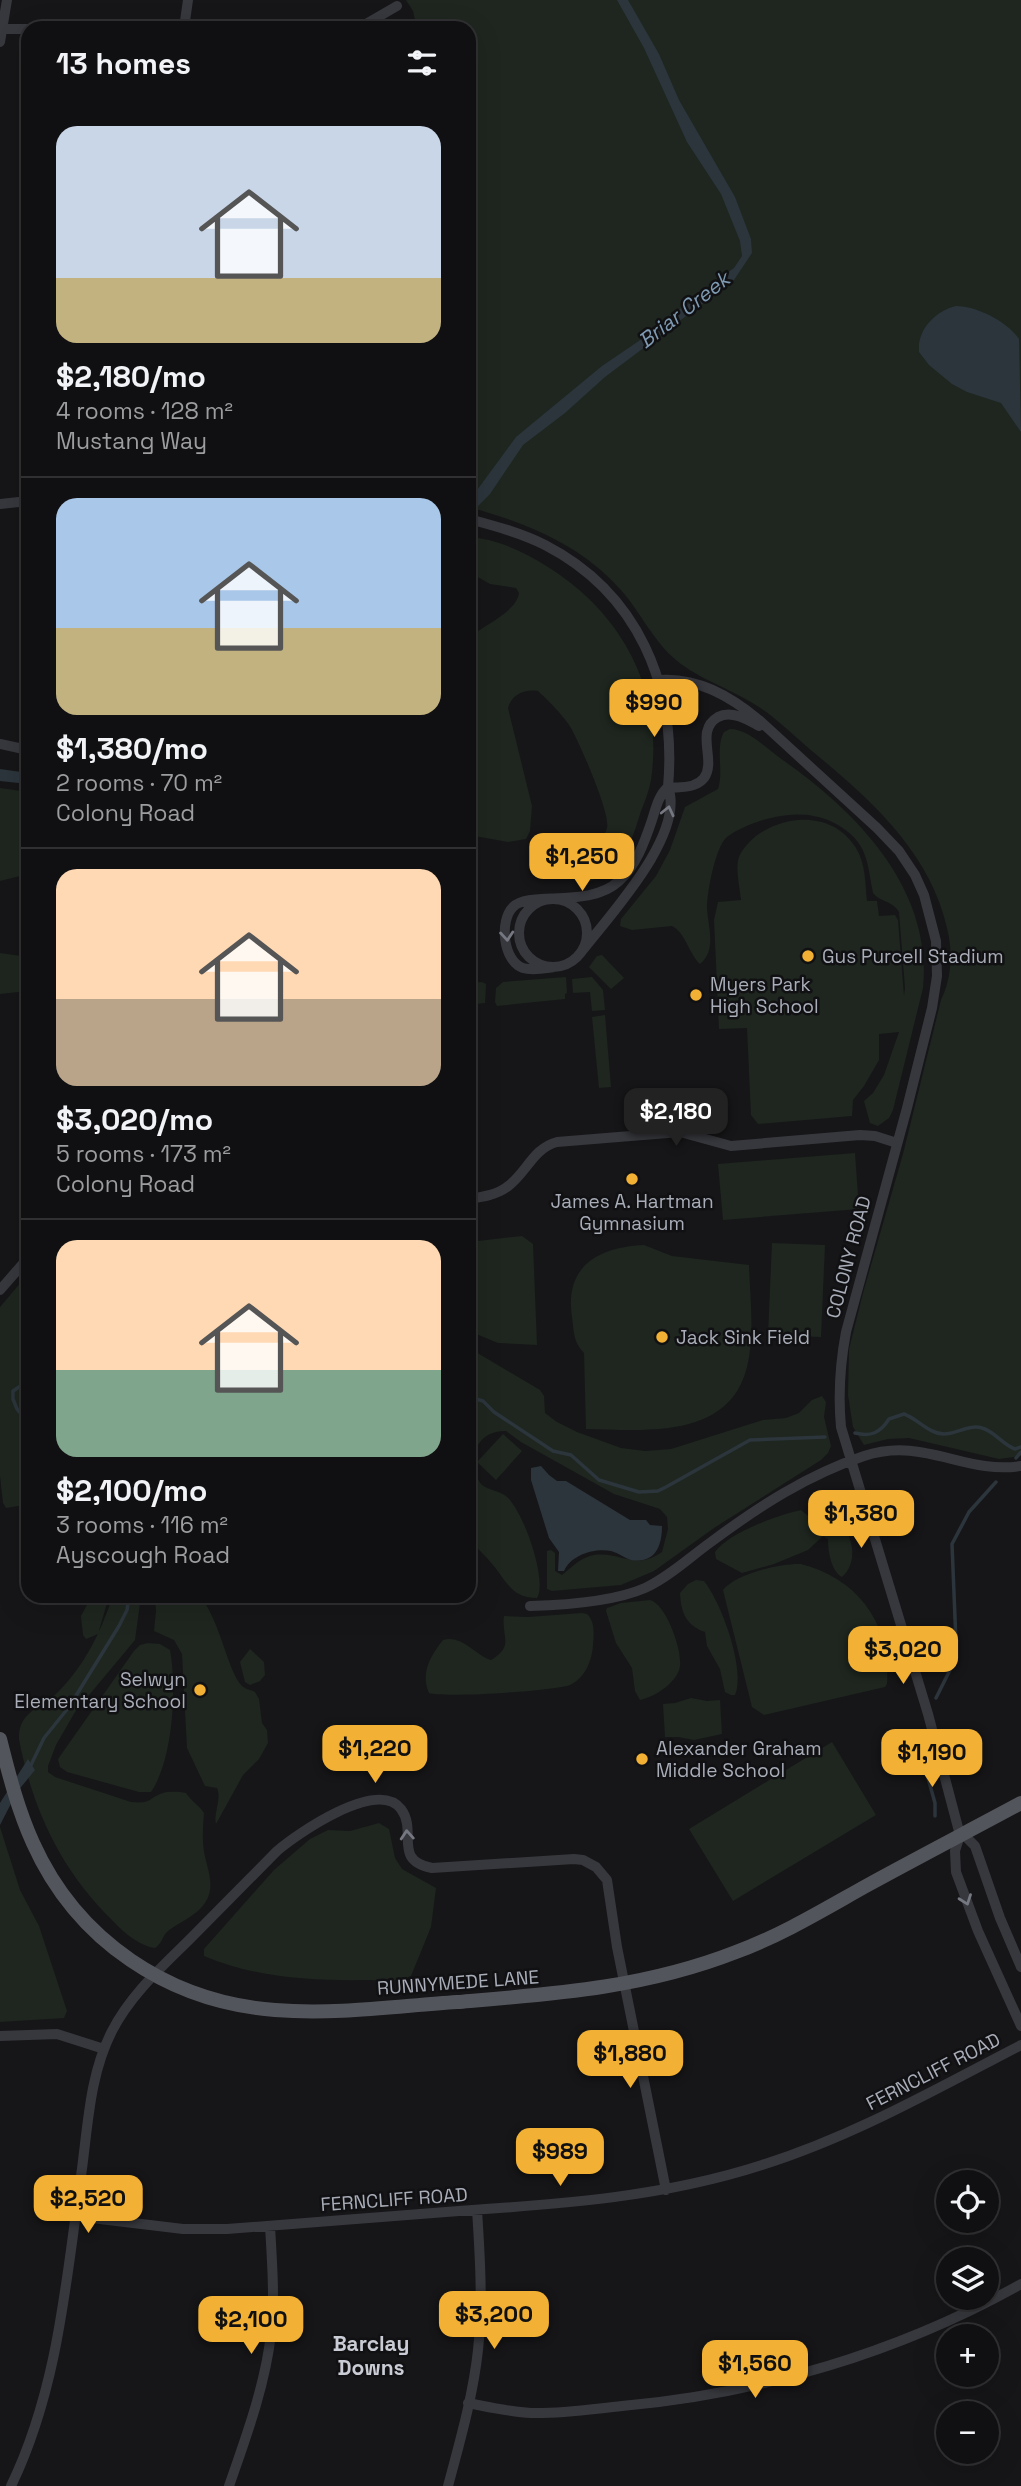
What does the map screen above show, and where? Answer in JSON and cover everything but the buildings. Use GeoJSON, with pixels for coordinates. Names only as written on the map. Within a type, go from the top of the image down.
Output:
{"type":"FeatureCollection","features":[{"type":"Feature","properties":{"kind":"main road","name":"RUNNYMEDE LANE"},"geometry":{"type":"LineString","coordinates":[[0,1739],[20,1813],[39,1857],[57,1888],[100,1937],[153,1975],[188,1992],[225,2002],[274,2010],[341,2010],[545,1995],[625,1984],[695,1966],[751,1946],[792,1927],[1021,1803]]}},
{"type":"Feature","properties":{"kind":"street"},"geometry":{"type":"LineString","coordinates":[[0,42],[7,0]]}},
{"type":"Feature","properties":{"kind":"street"},"geometry":{"type":"LineString","coordinates":[[185,21],[187,0]]}},
{"type":"Feature","properties":{"kind":"street"},"geometry":{"type":"LineString","coordinates":[[371,21],[397,6]]}},
{"type":"Feature","properties":{"kind":"street"},"geometry":{"type":"LineString","coordinates":[[1,29],[21,29]]}},
{"type":"Feature","properties":{"kind":"street"},"geometry":{"type":"LineString","coordinates":[[0,504],[21,501]]}},
{"type":"Feature","properties":{"kind":"street"},"geometry":{"type":"LineString","coordinates":[[476,521],[524,536],[555,551],[586,573],[622,610],[642,643],[659,680],[670,733],[668,787],[671,800],[650,862],[631,891],[582,951],[568,964],[555,967],[521,967],[512,957],[505,934],[507,918],[515,904],[592,896],[609,890],[622,879],[635,859],[659,798],[668,787]]}},
{"type":"Feature","properties":{"kind":"street","name":"COLONY ROAD"},"geometry":{"type":"LineString","coordinates":[[659,680],[687,681],[713,690],[741,705],[892,843],[915,875],[928,906],[937,950],[936,986],[841,1358],[841,1427],[932,1728],[960,1835],[955,1851],[956,1872],[978,1930],[1021,2026]]}},
{"type":"Feature","properties":{"kind":"street","name":"COLONY ROAD"},"geometry":{"type":"LineString","coordinates":[[668,787],[694,785],[704,777],[708,767],[706,733],[712,721],[720,716],[730,714],[742,718],[778,738]]}},
{"type":"Feature","properties":{"kind":"street"},"geometry":{"type":"LineString","coordinates":[[0,744],[21,748]]}},
{"type":"Feature","properties":{"kind":"street"},"geometry":{"type":"LineString","coordinates":[[550,900],[570,904],[585,920],[586,941],[582,951]]}},
{"type":"Feature","properties":{"kind":"street"},"geometry":{"type":"LineString","coordinates":[[476,1197],[505,1189],[541,1150],[558,1142],[682,1132],[731,1146],[860,1135],[897,1143]]}},
{"type":"Feature","properties":{"kind":"street"},"geometry":{"type":"LineString","coordinates":[[0,1290],[21,1266]]}},
{"type":"Feature","properties":{"kind":"street"},"geometry":{"type":"LineString","coordinates":[[530,1606],[609,1598],[648,1586],[782,1492],[851,1460],[881,1451],[911,1449],[986,1467],[1021,1466]]}},
{"type":"Feature","properties":{"kind":"street"},"geometry":{"type":"LineString","coordinates":[[11,2486],[32,2434],[52,2367],[61,2321],[93,2090],[104,2049],[123,2014],[153,1975],[277,1851],[293,1837],[325,1817],[356,1805],[386,1800],[397,1805],[405,1817],[408,1851],[413,1861],[432,1868],[574,1859],[583,1860],[596,1867],[607,1880],[666,2190]]}},
{"type":"Feature","properties":{"kind":"street","name":"COLONY ROAD"},"geometry":{"type":"LineString","coordinates":[[960,1835],[975,1846],[1000,1918],[1021,1967]]}},
{"type":"Feature","properties":{"kind":"street"},"geometry":{"type":"LineString","coordinates":[[0,2036],[57,2035],[104,2049]]}},
{"type":"Feature","properties":{"kind":"street","name":"FERNCLIFF ROAD"},"geometry":{"type":"LineString","coordinates":[[75,2216],[189,2229],[270,2226],[575,2202],[666,2190],[760,2166],[839,2137],[900,2109],[1021,2045]]}},
{"type":"Feature","properties":{"kind":"street"},"geometry":{"type":"LineString","coordinates":[[448,2486],[477,2360],[480,2326],[477,2210]]}},
{"type":"Feature","properties":{"kind":"street"},"geometry":{"type":"LineString","coordinates":[[229,2486],[243,2446],[270,2343],[274,2293],[270,2226]]}},
{"type":"Feature","properties":{"kind":"street"},"geometry":{"type":"LineString","coordinates":[[468,2403],[522,2412],[555,2412],[661,2402],[736,2389],[858,2356],[936,2325],[1021,2284]]}},
{"type":"Feature","properties":{"kind":"shaded area"},"geometry":{"type":"Polygon","coordinates":[[[406,0],[1021,0],[1021,1456],[999,1459],[909,1438],[888,1439],[864,1445],[853,1427],[848,1395],[849,1349],[949,973],[949,937],[939,901],[912,851],[876,808],[766,712],[676,660],[660,644],[620,589],[588,559],[531,528],[476,509],[476,21],[415,21],[406,0]]]}},
{"type":"Feature","properties":{"kind":"shaded area"},"geometry":{"type":"Polygon","coordinates":[[[476,538],[520,551],[574,586],[598,608],[617,632],[644,686],[651,716],[653,747],[649,788],[625,853],[611,868],[591,881],[576,877],[575,860],[603,836],[607,828],[604,808],[571,728],[538,691],[520,694],[508,708],[532,806],[530,831],[526,839],[508,842],[476,836],[476,633],[506,612],[517,600],[519,593],[516,588],[490,584],[476,576],[476,538]]]}},
{"type":"Feature","properties":{"kind":"shaded area","name":"Gus Purcell Stadium"},"geometry":{"type":"Polygon","coordinates":[[[730,729],[743,732],[763,744],[836,802],[884,855],[902,885],[916,917],[923,952],[923,988],[893,1110],[889,1118],[878,1126],[870,1123],[864,1101],[873,1093],[884,1075],[899,1032],[879,1034],[879,1060],[853,1100],[852,1116],[758,1124],[751,1115],[747,1028],[719,1029],[714,920],[718,902],[741,900],[738,862],[740,854],[749,843],[768,828],[795,820],[823,822],[847,836],[856,848],[863,867],[867,901],[877,901],[879,916],[895,915],[898,920],[904,996],[899,912],[873,893],[861,846],[848,832],[822,818],[797,814],[760,821],[727,837],[715,860],[710,882],[707,908],[710,945],[700,964],[680,933],[672,926],[632,930],[620,926],[621,919],[656,876],[670,850],[685,807],[718,789],[721,738],[724,732],[730,729]]]}},
{"type":"Feature","properties":{"kind":"shaded area"},"geometry":{"type":"Polygon","coordinates":[[[0,788],[21,791],[21,876],[0,881],[0,788]]]}},
{"type":"Feature","properties":{"kind":"shaded area"},"geometry":{"type":"Polygon","coordinates":[[[0,953],[21,956],[21,992],[0,994],[0,953]]]}},
{"type":"Feature","properties":{"kind":"shaded area"},"geometry":{"type":"Polygon","coordinates":[[[602,955],[624,978],[611,989],[589,967],[597,956],[602,955]]]}},
{"type":"Feature","properties":{"kind":"shaded area"},"geometry":{"type":"Polygon","coordinates":[[[566,977],[565,999],[497,1006],[495,1002],[496,988],[503,982],[566,977]]]}},
{"type":"Feature","properties":{"kind":"shaded area"},"geometry":{"type":"Polygon","coordinates":[[[592,977],[603,990],[605,1010],[592,1011],[590,992],[573,993],[572,979],[592,977]]]}},
{"type":"Feature","properties":{"kind":"shaded area"},"geometry":{"type":"Polygon","coordinates":[[[476,982],[486,984],[485,1003],[477,1004],[478,1008],[476,1008],[476,982]]]}},
{"type":"Feature","properties":{"kind":"shaded area"},"geometry":{"type":"Polygon","coordinates":[[[605,1015],[611,1087],[599,1088],[592,1017],[605,1015]]]}},
{"type":"Feature","properties":{"kind":"shaded area"},"geometry":{"type":"Polygon","coordinates":[[[855,1153],[859,1209],[723,1220],[718,1164],[855,1153]]]}},
{"type":"Feature","properties":{"kind":"shaded area"},"geometry":{"type":"Polygon","coordinates":[[[522,1236],[533,1244],[537,1345],[498,1343],[476,1334],[476,1241],[522,1236]]]}},
{"type":"Feature","properties":{"kind":"shaded area"},"geometry":{"type":"Polygon","coordinates":[[[772,1243],[825,1245],[821,1337],[768,1335],[772,1243]]]}},
{"type":"Feature","properties":{"kind":"shaded area","name":"Jack Sink Field"},"geometry":{"type":"Polygon","coordinates":[[[644,1245],[672,1256],[749,1265],[751,1329],[747,1367],[737,1391],[722,1408],[703,1419],[658,1429],[586,1429],[584,1353],[576,1340],[572,1317],[574,1284],[580,1271],[600,1255],[628,1246],[644,1245]]]}},
{"type":"Feature","properties":{"kind":"shaded area"},"geometry":{"type":"Polygon","coordinates":[[[21,1282],[21,1506],[6,1508],[0,1476],[0,1307],[21,1282]]]}},
{"type":"Feature","properties":{"kind":"shaded area"},"geometry":{"type":"Polygon","coordinates":[[[476,1352],[540,1390],[544,1396],[545,1413],[557,1422],[621,1448],[645,1451],[671,1449],[763,1420],[786,1418],[799,1413],[812,1400],[822,1396],[826,1402],[824,1417],[831,1446],[821,1460],[714,1528],[654,1571],[621,1585],[552,1591],[547,1589],[547,1551],[555,1553],[555,1571],[562,1575],[590,1556],[609,1555],[634,1560],[652,1558],[662,1552],[668,1529],[667,1517],[660,1509],[614,1494],[506,1431],[488,1435],[476,1450],[476,1352]]]}},
{"type":"Feature","properties":{"kind":"shaded area"},"geometry":{"type":"Polygon","coordinates":[[[503,1434],[522,1451],[496,1480],[477,1462],[503,1434]]]}},
{"type":"Feature","properties":{"kind":"shaded area"},"geometry":{"type":"Polygon","coordinates":[[[476,1474],[481,1484],[507,1497],[520,1516],[537,1562],[540,1589],[537,1598],[516,1592],[476,1547],[476,1474]]]}},
{"type":"Feature","properties":{"kind":"shaded area"},"geometry":{"type":"Polygon","coordinates":[[[801,1510],[819,1525],[827,1528],[843,1526],[847,1532],[852,1559],[842,1577],[833,1566],[828,1539],[823,1536],[808,1550],[742,1573],[716,1559],[715,1552],[731,1538],[767,1520],[801,1510]]]}},
{"type":"Feature","properties":{"kind":"shaded area"},"geometry":{"type":"Polygon","coordinates":[[[801,1564],[822,1571],[839,1581],[867,1607],[883,1642],[887,1684],[885,1687],[764,1715],[752,1707],[723,1590],[748,1574],[782,1565],[801,1564]]]}},
{"type":"Feature","properties":{"kind":"shaded area"},"geometry":{"type":"Polygon","coordinates":[[[696,1580],[704,1581],[711,1591],[730,1636],[737,1669],[735,1695],[725,1692],[720,1669],[707,1646],[705,1632],[693,1626],[683,1612],[680,1593],[696,1580]]]}},
{"type":"Feature","properties":{"kind":"shaded area"},"geometry":{"type":"Polygon","coordinates":[[[650,1600],[662,1610],[672,1628],[680,1666],[675,1678],[665,1688],[640,1700],[635,1691],[632,1668],[616,1643],[606,1611],[607,1608],[621,1603],[650,1600]]]}},
{"type":"Feature","properties":{"kind":"shaded area"},"geometry":{"type":"Polygon","coordinates":[[[88,1603],[107,1603],[98,1634],[86,1639],[81,1616],[88,1603]]]}},
{"type":"Feature","properties":{"kind":"shaded area"},"geometry":{"type":"Polygon","coordinates":[[[110,1603],[140,1603],[135,1640],[75,1712],[56,1745],[48,1772],[55,1777],[131,1802],[147,1801],[166,1792],[186,1793],[204,1813],[203,1842],[210,1881],[209,1895],[200,1909],[168,1931],[155,1948],[137,1941],[115,1924],[77,1880],[63,1859],[32,1789],[19,1739],[26,1716],[52,1697],[69,1680],[97,1635],[110,1603]]]}},
{"type":"Feature","properties":{"kind":"shaded area"},"geometry":{"type":"Polygon","coordinates":[[[155,1603],[204,1603],[239,1683],[255,1692],[259,1699],[268,1743],[259,1759],[243,1775],[216,1824],[219,1797],[217,1788],[205,1786],[187,1748],[182,1654],[174,1640],[154,1631],[155,1603]]]}},
{"type":"Feature","properties":{"kind":"shaded area"},"geometry":{"type":"Polygon","coordinates":[[[582,1613],[590,1617],[593,1624],[592,1651],[584,1673],[570,1685],[500,1693],[429,1693],[426,1671],[434,1652],[443,1640],[456,1640],[491,1660],[505,1645],[504,1616],[582,1613]]]}},
{"type":"Feature","properties":{"kind":"shaded area"},"geometry":{"type":"Polygon","coordinates":[[[160,1644],[170,1650],[173,1684],[169,1743],[151,1792],[139,1792],[67,1772],[60,1767],[58,1759],[134,1651],[140,1645],[160,1644]]]}},
{"type":"Feature","properties":{"kind":"shaded area"},"geometry":{"type":"Polygon","coordinates":[[[250,1649],[264,1662],[265,1675],[260,1681],[250,1685],[245,1682],[240,1662],[250,1649]]]}},
{"type":"Feature","properties":{"kind":"shaded area"},"geometry":{"type":"Polygon","coordinates":[[[691,1698],[720,1700],[722,1734],[694,1740],[665,1737],[663,1704],[691,1698]]]}},
{"type":"Feature","properties":{"kind":"shaded area"},"geometry":{"type":"Polygon","coordinates":[[[832,1742],[876,1815],[733,1901],[689,1829],[832,1742]]]}},
{"type":"Feature","properties":{"kind":"shaded area"},"geometry":{"type":"Polygon","coordinates":[[[379,1823],[389,1829],[395,1858],[402,1869],[436,1888],[431,1927],[411,1976],[385,1980],[285,1977],[244,1969],[204,1956],[204,1949],[274,1870],[310,1839],[328,1830],[350,1831],[379,1823]]]}},
{"type":"Feature","properties":{"kind":"shaded area"},"geometry":{"type":"Polygon","coordinates":[[[0,1827],[20,1890],[39,1926],[67,2011],[64,2018],[0,2022],[0,1827]]]}},
{"type":"Feature","properties":{"kind":"water","name":"Briar Creek"},"geometry":{"type":"Polygon","coordinates":[[[617,0],[628,0],[659,54],[679,100],[735,197],[751,239],[752,253],[734,280],[605,377],[565,413],[523,445],[490,494],[476,508],[476,491],[516,437],[602,366],[655,330],[672,313],[702,297],[734,268],[742,256],[740,241],[721,194],[687,142],[644,48],[617,0]]]}},
{"type":"Feature","properties":{"kind":"water"},"geometry":{"type":"Polygon","coordinates":[[[956,306],[991,316],[1019,339],[1021,432],[1001,403],[952,384],[929,365],[919,352],[924,329],[941,312],[956,306]]]}},
{"type":"Feature","properties":{"kind":"water"},"geometry":{"type":"Polygon","coordinates":[[[0,769],[21,772],[21,783],[0,781],[0,769]]]}},
{"type":"Feature","properties":{"kind":"water"},"geometry":{"type":"Polygon","coordinates":[[[541,1466],[557,1481],[566,1481],[630,1520],[646,1520],[650,1525],[662,1526],[661,1540],[656,1552],[646,1559],[631,1560],[611,1551],[591,1552],[577,1557],[564,1571],[558,1571],[559,1552],[549,1538],[531,1480],[531,1468],[541,1466]]]}},
{"type":"Feature","properties":{"kind":"water"},"geometry":{"type":"Polygon","coordinates":[[[28,1759],[35,1770],[17,1792],[0,1825],[0,1803],[28,1759]]]}},
{"type":"Feature","properties":{"kind":"waterway"},"geometry":{"type":"LineString","coordinates":[[21,1386],[13,1391],[13,1399],[21,1414]]}},
{"type":"Feature","properties":{"kind":"waterway"},"geometry":{"type":"LineString","coordinates":[[476,1399],[483,1401],[494,1412],[553,1451],[571,1455],[599,1480],[639,1492],[658,1491],[750,1440],[825,1437]]}},
{"type":"Feature","properties":{"kind":"waterway"},"geometry":{"type":"LineString","coordinates":[[855,1433],[875,1433],[889,1419],[904,1414],[939,1433],[949,1434],[977,1427],[990,1432],[1015,1449],[1021,1447]]}},
{"type":"Feature","properties":{"kind":"waterway"},"geometry":{"type":"LineString","coordinates":[[1016,1458],[1021,1452]]}},
{"type":"Feature","properties":{"kind":"waterway"},"geometry":{"type":"LineString","coordinates":[[936,1698],[951,1668],[956,1643],[952,1544],[969,1512],[996,1482]]}},
{"type":"Feature","properties":{"kind":"waterway"},"geometry":{"type":"LineString","coordinates":[[31,1765],[44,1738],[69,1707],[119,1626],[128,1603]]}},
{"type":"Feature","properties":{"kind":"waterway"},"geometry":{"type":"LineString","coordinates":[[915,1732],[935,1803],[935,1816]]}},
{"type":"Feature","properties":{"kind":"place","name":"Gus Purcell Stadium"},"geometry":{"type":"Point","coordinates":[808,956]}},
{"type":"Feature","properties":{"kind":"place","name":"Myers Park High School"},"geometry":{"type":"Point","coordinates":[696,995]}},
{"type":"Feature","properties":{"kind":"place","name":"James A. Hartman Gymnasium"},"geometry":{"type":"Point","coordinates":[632,1179]}},
{"type":"Feature","properties":{"kind":"place","name":"Jack Sink Field"},"geometry":{"type":"Point","coordinates":[662,1337]}},
{"type":"Feature","properties":{"kind":"place","name":"Selwyn Elementary School"},"geometry":{"type":"Point","coordinates":[200,1690]}},
{"type":"Feature","properties":{"kind":"place","name":"Alexander Graham Middle School"},"geometry":{"type":"Point","coordinates":[642,1759]}},
{"type":"Feature","properties":{"kind":"district","name":"Barclay Downs"},"geometry":{"type":"Point","coordinates":[371,2356]}}]}
